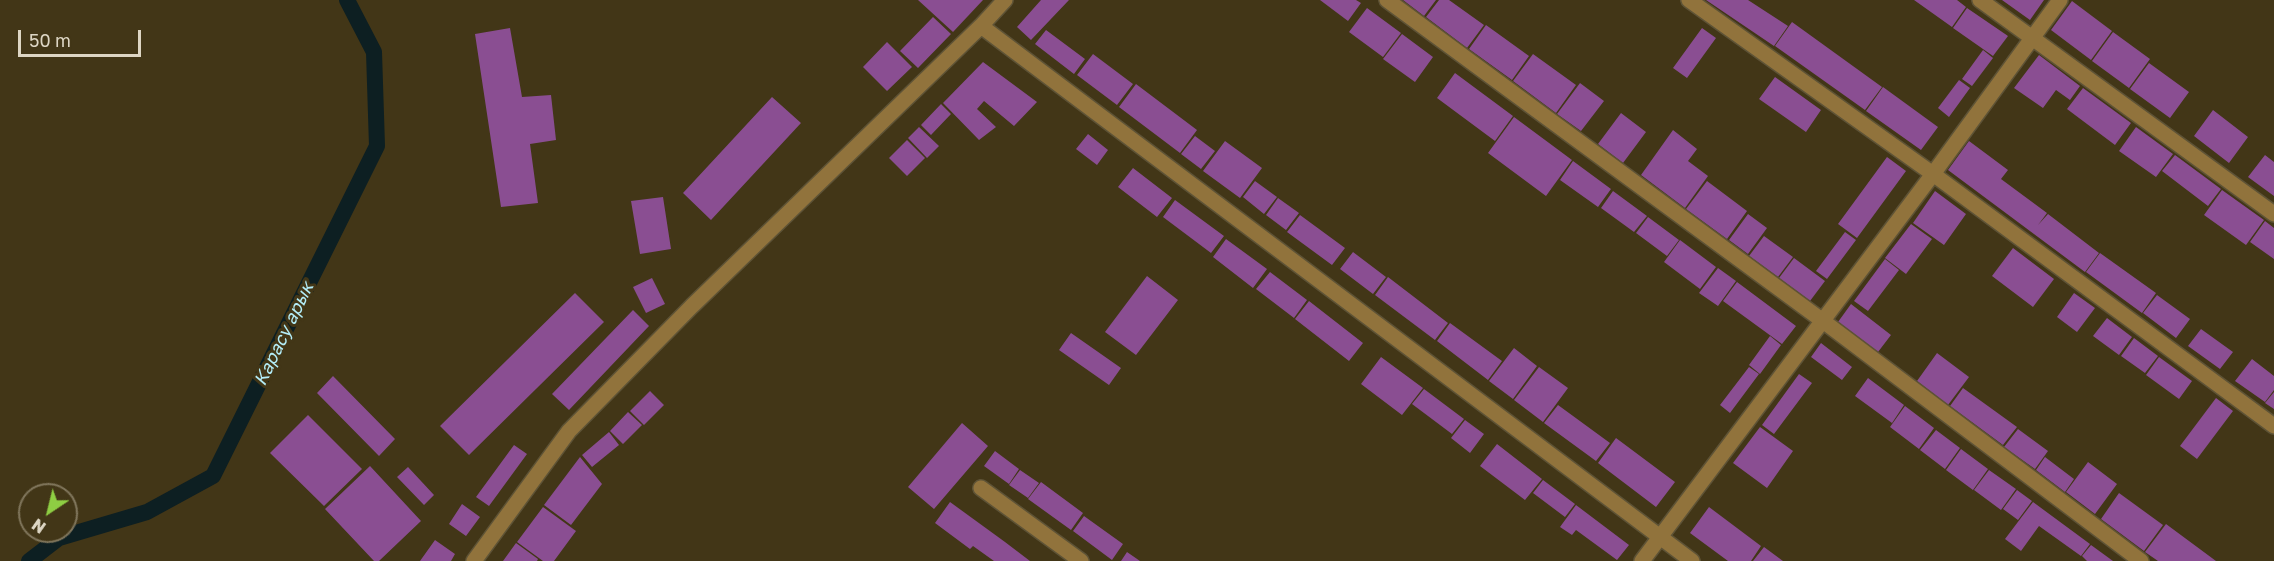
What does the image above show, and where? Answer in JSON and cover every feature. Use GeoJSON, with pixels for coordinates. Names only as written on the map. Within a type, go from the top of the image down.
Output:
{"type":"FeatureCollection","features":[{"type":"Feature","properties":{"kind":"street"},"geometry":{"type":"LineString","coordinates":[[474,561],[569,431],[692,306],[981,26],[1005,0]]}},
{"type":"Feature","properties":{"kind":"street"},"geometry":{"type":"LineString","coordinates":[[1387,0],[1823,321],[2141,561]]}},
{"type":"Feature","properties":{"kind":"street"},"geometry":{"type":"LineString","coordinates":[[1689,0],[1933,174],[2274,426]]}},
{"type":"Feature","properties":{"kind":"street"},"geometry":{"type":"LineString","coordinates":[[1980,0],[2274,214]]}},
{"type":"Feature","properties":{"kind":"street"},"geometry":{"type":"LineString","coordinates":[[1642,561],[1933,174],[2060,0]]}},
{"type":"Feature","properties":{"kind":"street"},"geometry":{"type":"LineString","coordinates":[[981,26],[1692,561]]}},
{"type":"Feature","properties":{"kind":"street"},"geometry":{"type":"LineString","coordinates":[[981,488],[1081,561]]}},
{"type":"Feature","properties":{"kind":"building"},"geometry":{"type":"Polygon","coordinates":[[[918,0],[983,0],[953,32],[918,0]]]}},
{"type":"Feature","properties":{"kind":"building"},"geometry":{"type":"Polygon","coordinates":[[[1041,0],[1069,0],[1031,40],[1017,27],[1041,0]]]}},
{"type":"Feature","properties":{"kind":"building"},"geometry":{"type":"Polygon","coordinates":[[[1320,0],[1356,0],[1361,3],[1348,21],[1320,0]]]}},
{"type":"Feature","properties":{"kind":"building"},"geometry":{"type":"Polygon","coordinates":[[[1403,0],[1436,0],[1424,16],[1403,0]]]}},
{"type":"Feature","properties":{"kind":"building"},"geometry":{"type":"Polygon","coordinates":[[[1439,0],[1449,0],[1484,25],[1467,48],[1426,17],[1439,0]]]}},
{"type":"Feature","properties":{"kind":"building"},"geometry":{"type":"Polygon","coordinates":[[[1706,0],[1748,0],[1788,26],[1774,46],[1706,0]]]}},
{"type":"Feature","properties":{"kind":"building"},"geometry":{"type":"Polygon","coordinates":[[[1914,0],[1957,0],[1966,7],[1952,27],[1914,0]]]}},
{"type":"Feature","properties":{"kind":"building"},"geometry":{"type":"Polygon","coordinates":[[[2002,0],[2044,0],[2030,20],[2002,0]]]}},
{"type":"Feature","properties":{"kind":"building"},"geometry":{"type":"Polygon","coordinates":[[[2072,1],[2112,31],[2091,60],[2051,30],[2072,1]]]}},
{"type":"Feature","properties":{"kind":"building"},"geometry":{"type":"Polygon","coordinates":[[[1367,8],[1401,33],[1383,57],[1349,32],[1367,8]]]}},
{"type":"Feature","properties":{"kind":"building"},"geometry":{"type":"Polygon","coordinates":[[[1967,8],[2008,36],[1993,56],[1953,28],[1967,8]]]}},
{"type":"Feature","properties":{"kind":"building"},"geometry":{"type":"Polygon","coordinates":[[[933,17],[951,34],[918,68],[900,51],[933,17]]]}},
{"type":"Feature","properties":{"kind":"building"},"geometry":{"type":"Polygon","coordinates":[[[1792,22],[1882,87],[1865,110],[1775,46],[1792,22]]]}},
{"type":"Feature","properties":{"kind":"building"},"geometry":{"type":"Polygon","coordinates":[[[1486,25],[1529,56],[1512,80],[1469,49],[1486,25]]]}},
{"type":"Feature","properties":{"kind":"building"},"geometry":{"type":"Polygon","coordinates":[[[510,28],[522,97],[551,95],[556,140],[530,144],[538,203],[501,207],[475,34],[510,28]]]}},
{"type":"Feature","properties":{"kind":"building"},"geometry":{"type":"Polygon","coordinates":[[[1702,28],[1716,38],[1687,78],[1673,68],[1702,28]]]}},
{"type":"Feature","properties":{"kind":"building"},"geometry":{"type":"Polygon","coordinates":[[[1046,30],[1085,59],[1074,74],[1035,44],[1046,30]]]}},
{"type":"Feature","properties":{"kind":"building"},"geometry":{"type":"Polygon","coordinates":[[[2113,32],[2150,59],[2129,88],[2092,61],[2113,32]]]}},
{"type":"Feature","properties":{"kind":"building"},"geometry":{"type":"Polygon","coordinates":[[[1402,34],[1433,57],[1415,82],[1383,59],[1402,34]]]}},
{"type":"Feature","properties":{"kind":"building"},"geometry":{"type":"Polygon","coordinates":[[[887,42],[912,67],[887,91],[863,67],[887,42]]]}},
{"type":"Feature","properties":{"kind":"building"},"geometry":{"type":"Polygon","coordinates":[[[1983,50],[1993,58],[1972,86],[1962,79],[1983,50]]]}},
{"type":"Feature","properties":{"kind":"building"},"geometry":{"type":"Polygon","coordinates":[[[1093,54],[1133,84],[1117,105],[1077,75],[1093,54]]]}},
{"type":"Feature","properties":{"kind":"building"},"geometry":{"type":"Polygon","coordinates":[[[1533,54],[1576,85],[1556,113],[1513,81],[1533,54]]]}},
{"type":"Feature","properties":{"kind":"building"},"geometry":{"type":"Polygon","coordinates":[[[2039,55],[2080,86],[2070,100],[2056,90],[2043,108],[2014,88],[2039,55]]]}},
{"type":"Feature","properties":{"kind":"building"},"geometry":{"type":"Polygon","coordinates":[[[983,62],[1037,102],[1014,126],[984,101],[977,109],[996,127],[979,140],[943,103],[983,62]]]}},
{"type":"Feature","properties":{"kind":"building"},"geometry":{"type":"Polygon","coordinates":[[[2149,63],[2189,92],[2170,118],[2130,89],[2149,63]]]}},
{"type":"Feature","properties":{"kind":"building"},"geometry":{"type":"Polygon","coordinates":[[[1455,73],[1513,116],[1495,141],[1437,98],[1455,73]]]}},
{"type":"Feature","properties":{"kind":"building"},"geometry":{"type":"Polygon","coordinates":[[[1775,77],[1821,110],[1806,132],[1759,99],[1775,77]]]}},
{"type":"Feature","properties":{"kind":"building"},"geometry":{"type":"Polygon","coordinates":[[[1959,80],[1970,88],[1949,117],[1938,108],[1959,80]]]}},
{"type":"Feature","properties":{"kind":"building"},"geometry":{"type":"Polygon","coordinates":[[[1580,83],[1604,101],[1581,131],[1557,114],[1580,83]]]}},
{"type":"Feature","properties":{"kind":"building"},"geometry":{"type":"Polygon","coordinates":[[[1136,84],[1197,130],[1180,153],[1119,107],[1136,84]]]}},
{"type":"Feature","properties":{"kind":"building"},"geometry":{"type":"Polygon","coordinates":[[[1883,87],[1938,127],[1921,150],[1866,111],[1883,87]]]}},
{"type":"Feature","properties":{"kind":"building"},"geometry":{"type":"Polygon","coordinates":[[[2083,88],[2131,123],[2115,145],[2067,109],[2083,88]]]}},
{"type":"Feature","properties":{"kind":"building"},"geometry":{"type":"Polygon","coordinates":[[[772,97],[801,123],[711,220],[683,193],[772,97]]]}},
{"type":"Feature","properties":{"kind":"building"},"geometry":{"type":"Polygon","coordinates":[[[941,104],[951,114],[931,135],[921,125],[941,104]]]}},
{"type":"Feature","properties":{"kind":"building"},"geometry":{"type":"Polygon","coordinates":[[[2213,110],[2248,137],[2229,163],[2194,136],[2213,110]]]}},
{"type":"Feature","properties":{"kind":"building"},"geometry":{"type":"Polygon","coordinates":[[[1621,113],[1646,132],[1623,163],[1598,144],[1621,113]]]}},
{"type":"Feature","properties":{"kind":"building"},"geometry":{"type":"Polygon","coordinates":[[[1514,117],[1572,160],[1546,196],[1488,153],[1514,117]]]}},
{"type":"Feature","properties":{"kind":"building"},"geometry":{"type":"Polygon","coordinates":[[[919,127],[939,146],[927,158],[908,138],[919,127]]]}},
{"type":"Feature","properties":{"kind":"building"},"geometry":{"type":"Polygon","coordinates":[[[2136,127],[2173,154],[2156,177],[2119,151],[2136,127]]]}},
{"type":"Feature","properties":{"kind":"building"},"geometry":{"type":"Polygon","coordinates":[[[1673,130],[1697,149],[1688,161],[1708,176],[1685,208],[1641,175],[1673,130]]]}},
{"type":"Feature","properties":{"kind":"building"},"geometry":{"type":"Polygon","coordinates":[[[1088,134],[1108,150],[1097,165],[1076,149],[1088,134]]]}},
{"type":"Feature","properties":{"kind":"building"},"geometry":{"type":"Polygon","coordinates":[[[1195,136],[1215,151],[1201,169],[1181,154],[1195,136]]]}},
{"type":"Feature","properties":{"kind":"building"},"geometry":{"type":"Polygon","coordinates":[[[907,140],[925,158],[907,176],[889,158],[907,140]]]}},
{"type":"Feature","properties":{"kind":"building"},"geometry":{"type":"Polygon","coordinates":[[[1225,141],[1262,168],[1240,198],[1203,171],[1225,141]]]}},
{"type":"Feature","properties":{"kind":"building"},"geometry":{"type":"Polygon","coordinates":[[[1969,141],[2008,170],[2001,179],[2047,213],[2038,225],[2048,214],[2099,253],[2085,272],[1948,170],[1969,141]]]}},
{"type":"Feature","properties":{"kind":"building"},"geometry":{"type":"Polygon","coordinates":[[[2175,155],[2221,189],[2208,206],[2162,171],[2175,155]]]}},
{"type":"Feature","properties":{"kind":"building"},"geometry":{"type":"Polygon","coordinates":[[[2265,155],[2274,162],[2274,196],[2248,177],[2265,155]]]}},
{"type":"Feature","properties":{"kind":"building"},"geometry":{"type":"Polygon","coordinates":[[[1887,157],[1906,171],[1857,238],[1838,224],[1887,157]]]}},
{"type":"Feature","properties":{"kind":"building"},"geometry":{"type":"Polygon","coordinates":[[[1573,161],[1611,189],[1598,207],[1560,180],[1573,161]]]}},
{"type":"Feature","properties":{"kind":"building"},"geometry":{"type":"Polygon","coordinates":[[[1133,168],[1172,198],[1157,217],[1118,187],[1133,168]]]}},
{"type":"Feature","properties":{"kind":"building"},"geometry":{"type":"Polygon","coordinates":[[[1255,181],[1277,197],[1264,214],[1243,197],[1255,181]]]}},
{"type":"Feature","properties":{"kind":"building"},"geometry":{"type":"Polygon","coordinates":[[[1707,181],[1747,211],[1727,239],[1686,209],[1707,181]]]}},
{"type":"Feature","properties":{"kind":"building"},"geometry":{"type":"Polygon","coordinates":[[[2222,190],[2264,220],[2246,245],[2204,215],[2222,190]]]}},
{"type":"Feature","properties":{"kind":"building"},"geometry":{"type":"Polygon","coordinates":[[[1613,191],[1647,216],[1634,232],[1601,208],[1613,191]]]}},
{"type":"Feature","properties":{"kind":"building"},"geometry":{"type":"Polygon","coordinates":[[[1935,191],[1966,214],[1944,245],[1913,223],[1935,191]]]}},
{"type":"Feature","properties":{"kind":"building"},"geometry":{"type":"Polygon","coordinates":[[[663,197],[671,249],[640,254],[631,201],[663,197]]]}},
{"type":"Feature","properties":{"kind":"building"},"geometry":{"type":"Polygon","coordinates":[[[1278,198],[1299,213],[1286,230],[1266,215],[1278,198]]]}},
{"type":"Feature","properties":{"kind":"building"},"geometry":{"type":"Polygon","coordinates":[[[1175,200],[1224,236],[1211,253],[1163,217],[1175,200]]]}},
{"type":"Feature","properties":{"kind":"building"},"geometry":{"type":"Polygon","coordinates":[[[1748,214],[1767,228],[1748,254],[1729,240],[1748,214]]]}},
{"type":"Feature","properties":{"kind":"building"},"geometry":{"type":"Polygon","coordinates":[[[1300,215],[1345,248],[1332,265],[1287,232],[1300,215]]]}},
{"type":"Feature","properties":{"kind":"building"},"geometry":{"type":"Polygon","coordinates":[[[1648,217],[1679,240],[1667,256],[1636,233],[1648,217]]]}},
{"type":"Feature","properties":{"kind":"building"},"geometry":{"type":"Polygon","coordinates":[[[2265,221],[2274,228],[2274,259],[2250,242],[2265,221]]]}},
{"type":"Feature","properties":{"kind":"building"},"geometry":{"type":"Polygon","coordinates":[[[1911,224],[1932,239],[1906,274],[1885,258],[1911,224]]]}},
{"type":"Feature","properties":{"kind":"building"},"geometry":{"type":"Polygon","coordinates":[[[1845,232],[1856,240],[1827,279],[1816,271],[1845,232]]]}},
{"type":"Feature","properties":{"kind":"building"},"geometry":{"type":"Polygon","coordinates":[[[1764,236],[1793,257],[1778,277],[1749,256],[1764,236]]]}},
{"type":"Feature","properties":{"kind":"building"},"geometry":{"type":"Polygon","coordinates":[[[1226,239],[1267,269],[1253,288],[1213,257],[1226,239]]]}},
{"type":"Feature","properties":{"kind":"building"},"geometry":{"type":"Polygon","coordinates":[[[1680,240],[1716,267],[1700,289],[1664,262],[1680,240]]]}},
{"type":"Feature","properties":{"kind":"building"},"geometry":{"type":"Polygon","coordinates":[[[2013,248],[2054,279],[2033,307],[1992,276],[2013,248]]]}},
{"type":"Feature","properties":{"kind":"building"},"geometry":{"type":"Polygon","coordinates":[[[1353,252],[1386,277],[1373,294],[1340,269],[1353,252]]]}},
{"type":"Feature","properties":{"kind":"building"},"geometry":{"type":"Polygon","coordinates":[[[2100,253],[2156,293],[2142,313],[2086,272],[2100,253]]]}},
{"type":"Feature","properties":{"kind":"building"},"geometry":{"type":"Polygon","coordinates":[[[1794,258],[1825,281],[1810,301],[1779,278],[1794,258]]]}},
{"type":"Feature","properties":{"kind":"building"},"geometry":{"type":"Polygon","coordinates":[[[1885,259],[1899,270],[1868,311],[1854,301],[1885,259]]]}},
{"type":"Feature","properties":{"kind":"building"},"geometry":{"type":"Polygon","coordinates":[[[1718,268],[1736,281],[1718,306],[1699,293],[1718,268]]]}},
{"type":"Feature","properties":{"kind":"building"},"geometry":{"type":"Polygon","coordinates":[[[1270,272],[1307,300],[1294,318],[1256,289],[1270,272]]]}},
{"type":"Feature","properties":{"kind":"building"},"geometry":{"type":"Polygon","coordinates":[[[1147,276],[1178,300],[1136,355],[1105,332],[1147,276]]]}},
{"type":"Feature","properties":{"kind":"building"},"geometry":{"type":"Polygon","coordinates":[[[1388,277],[1448,323],[1435,340],[1375,295],[1388,277]]]}},
{"type":"Feature","properties":{"kind":"building"},"geometry":{"type":"Polygon","coordinates":[[[652,278],[665,304],[646,313],[633,287],[652,278]]]}},
{"type":"Feature","properties":{"kind":"building"},"geometry":{"type":"Polygon","coordinates":[[[1737,282],[1796,326],[1782,344],[1723,301],[1737,282]]]}},
{"type":"Feature","properties":{"kind":"building"},"geometry":{"type":"Polygon","coordinates":[[[575,293],[604,322],[469,455],[440,426],[575,293]]]}},
{"type":"Feature","properties":{"kind":"building"},"geometry":{"type":"Polygon","coordinates":[[[2074,293],[2095,308],[2077,332],[2057,317],[2074,293]]]}},
{"type":"Feature","properties":{"kind":"building"},"geometry":{"type":"Polygon","coordinates":[[[2157,295],[2190,319],[2176,338],[2143,313],[2157,295]]]}},
{"type":"Feature","properties":{"kind":"building"},"geometry":{"type":"Polygon","coordinates":[[[1309,301],[1363,343],[1349,361],[1295,319],[1309,301]]]}},
{"type":"Feature","properties":{"kind":"building"},"geometry":{"type":"Polygon","coordinates":[[[1851,304],[1891,335],[1878,352],[1838,322],[1851,304]]]}},
{"type":"Feature","properties":{"kind":"building"},"geometry":{"type":"Polygon","coordinates":[[[633,310],[649,326],[569,410],[552,394],[633,310]]]}},
{"type":"Feature","properties":{"kind":"building"},"geometry":{"type":"Polygon","coordinates":[[[2107,318],[2132,337],[2119,355],[2093,336],[2107,318]]]}},
{"type":"Feature","properties":{"kind":"building"},"geometry":{"type":"Polygon","coordinates":[[[1450,323],[1502,361],[1488,380],[1437,341],[1450,323]]]}},
{"type":"Feature","properties":{"kind":"building"},"geometry":{"type":"Polygon","coordinates":[[[2201,329],[2233,352],[2220,369],[2188,346],[2201,329]]]}},
{"type":"Feature","properties":{"kind":"building"},"geometry":{"type":"Polygon","coordinates":[[[1071,333],[1121,368],[1109,385],[1059,350],[1071,333]]]}},
{"type":"Feature","properties":{"kind":"building"},"geometry":{"type":"Polygon","coordinates":[[[1770,336],[1781,345],[1760,374],[1749,365],[1770,336]]]}},
{"type":"Feature","properties":{"kind":"building"},"geometry":{"type":"Polygon","coordinates":[[[2134,338],[2158,356],[2145,373],[2121,356],[2134,338]]]}},
{"type":"Feature","properties":{"kind":"building"},"geometry":{"type":"Polygon","coordinates":[[[1821,343],[1852,367],[1842,380],[1811,357],[1821,343]]]}},
{"type":"Feature","properties":{"kind":"building"},"geometry":{"type":"Polygon","coordinates":[[[1514,348],[1537,366],[1513,399],[1489,381],[1514,348]]]}},
{"type":"Feature","properties":{"kind":"building"},"geometry":{"type":"Polygon","coordinates":[[[1937,353],[1969,377],[1948,405],[1917,381],[1937,353]]]}},
{"type":"Feature","properties":{"kind":"building"},"geometry":{"type":"Polygon","coordinates":[[[1381,357],[1423,388],[1402,415],[1361,384],[1381,357]]]}},
{"type":"Feature","properties":{"kind":"building"},"geometry":{"type":"Polygon","coordinates":[[[2159,357],[2192,381],[2179,399],[2146,375],[2159,357]]]}},
{"type":"Feature","properties":{"kind":"building"},"geometry":{"type":"Polygon","coordinates":[[[2252,359],[2274,376],[2274,390],[2265,402],[2235,381],[2252,359]]]}},
{"type":"Feature","properties":{"kind":"building"},"geometry":{"type":"Polygon","coordinates":[[[1539,367],[1568,388],[1543,422],[1514,400],[1539,367]]]}},
{"type":"Feature","properties":{"kind":"building"},"geometry":{"type":"Polygon","coordinates":[[[1749,367],[1759,374],[1730,413],[1720,405],[1749,367]]]}},
{"type":"Feature","properties":{"kind":"building"},"geometry":{"type":"Polygon","coordinates":[[[1799,374],[1812,383],[1774,434],[1762,425],[1799,374]]]}},
{"type":"Feature","properties":{"kind":"building"},"geometry":{"type":"Polygon","coordinates":[[[333,376],[395,439],[379,456],[317,393],[333,376]]]}},
{"type":"Feature","properties":{"kind":"building"},"geometry":{"type":"Polygon","coordinates":[[[1868,378],[1904,405],[1892,423],[1855,396],[1868,378]]]}},
{"type":"Feature","properties":{"kind":"building"},"geometry":{"type":"Polygon","coordinates":[[[1963,388],[2017,427],[2003,445],[1950,406],[1963,388]]]}},
{"type":"Feature","properties":{"kind":"building"},"geometry":{"type":"Polygon","coordinates":[[[1424,389],[1464,419],[1452,434],[1412,404],[1424,389]]]}},
{"type":"Feature","properties":{"kind":"building"},"geometry":{"type":"Polygon","coordinates":[[[650,391],[664,405],[644,425],[630,411],[650,391]]]}},
{"type":"Feature","properties":{"kind":"building"},"geometry":{"type":"Polygon","coordinates":[[[2274,392],[2274,409],[2265,403],[2274,392]]]}},
{"type":"Feature","properties":{"kind":"building"},"geometry":{"type":"Polygon","coordinates":[[[2216,398],[2233,411],[2197,459],[2180,446],[2216,398]]]}},
{"type":"Feature","properties":{"kind":"building"},"geometry":{"type":"Polygon","coordinates":[[[1558,405],[1610,443],[1596,461],[1544,423],[1558,405]]]}},
{"type":"Feature","properties":{"kind":"building"},"geometry":{"type":"Polygon","coordinates":[[[1905,406],[1934,428],[1919,449],[1890,427],[1905,406]]]}},
{"type":"Feature","properties":{"kind":"building"},"geometry":{"type":"Polygon","coordinates":[[[628,412],[642,425],[623,444],[610,431],[628,412]]]}},
{"type":"Feature","properties":{"kind":"building"},"geometry":{"type":"Polygon","coordinates":[[[308,415],[362,469],[324,506],[270,453],[308,415]]]}},
{"type":"Feature","properties":{"kind":"building"},"geometry":{"type":"Polygon","coordinates":[[[1465,420],[1484,434],[1470,453],[1451,438],[1465,420]]]}},
{"type":"Feature","properties":{"kind":"building"},"geometry":{"type":"Polygon","coordinates":[[[962,423],[988,446],[934,509],[908,487],[962,423]]]}},
{"type":"Feature","properties":{"kind":"building"},"geometry":{"type":"Polygon","coordinates":[[[1760,427],[1793,451],[1767,488],[1733,463],[1760,427]]]}},
{"type":"Feature","properties":{"kind":"building"},"geometry":{"type":"Polygon","coordinates":[[[2018,429],[2048,451],[2035,469],[2004,447],[2018,429]]]}},
{"type":"Feature","properties":{"kind":"building"},"geometry":{"type":"Polygon","coordinates":[[[1936,430],[1960,448],[1945,469],[1920,450],[1936,430]]]}},
{"type":"Feature","properties":{"kind":"building"},"geometry":{"type":"Polygon","coordinates":[[[609,432],[619,445],[592,467],[582,455],[609,432]]]}},
{"type":"Feature","properties":{"kind":"building"},"geometry":{"type":"Polygon","coordinates":[[[1616,438],[1675,482],[1656,507],[1598,463],[1616,438]]]}},
{"type":"Feature","properties":{"kind":"building"},"geometry":{"type":"Polygon","coordinates":[[[1497,444],[1542,479],[1525,500],[1480,466],[1497,444]]]}},
{"type":"Feature","properties":{"kind":"building"},"geometry":{"type":"Polygon","coordinates":[[[514,445],[527,454],[489,506],[476,497],[514,445]]]}},
{"type":"Feature","properties":{"kind":"building"},"geometry":{"type":"Polygon","coordinates":[[[1961,449],[1988,469],[1973,490],[1946,470],[1961,449]]]}},
{"type":"Feature","properties":{"kind":"building"},"geometry":{"type":"Polygon","coordinates":[[[995,451],[1019,469],[1009,484],[984,466],[995,451]]]}},
{"type":"Feature","properties":{"kind":"building"},"geometry":{"type":"Polygon","coordinates":[[[580,457],[602,484],[571,525],[544,505],[580,457]]]}},
{"type":"Feature","properties":{"kind":"building"},"geometry":{"type":"Polygon","coordinates":[[[2045,457],[2074,479],[2065,492],[2036,470],[2045,457]]]}},
{"type":"Feature","properties":{"kind":"building"},"geometry":{"type":"Polygon","coordinates":[[[2088,462],[2117,484],[2095,514],[2066,492],[2088,462]]]}},
{"type":"Feature","properties":{"kind":"building"},"geometry":{"type":"Polygon","coordinates":[[[370,466],[421,521],[379,561],[374,561],[325,509],[370,466]]]}},
{"type":"Feature","properties":{"kind":"building"},"geometry":{"type":"Polygon","coordinates":[[[408,467],[434,495],[424,505],[397,477],[408,467]]]}},
{"type":"Feature","properties":{"kind":"building"},"geometry":{"type":"Polygon","coordinates":[[[1020,470],[1039,483],[1028,498],[1009,485],[1020,470]]]}},
{"type":"Feature","properties":{"kind":"building"},"geometry":{"type":"Polygon","coordinates":[[[1989,470],[2016,489],[2001,510],[1974,490],[1989,470]]]}},
{"type":"Feature","properties":{"kind":"building"},"geometry":{"type":"Polygon","coordinates":[[[1543,480],[1575,504],[1565,517],[1533,493],[1543,480]]]}},
{"type":"Feature","properties":{"kind":"building"},"geometry":{"type":"Polygon","coordinates":[[[1041,482],[1083,513],[1071,530],[1028,499],[1041,482]]]}},
{"type":"Feature","properties":{"kind":"building"},"geometry":{"type":"Polygon","coordinates":[[[2017,490],[2032,501],[2018,520],[2003,509],[2017,490]]]}},
{"type":"Feature","properties":{"kind":"building"},"geometry":{"type":"Polygon","coordinates":[[[2119,493],[2163,525],[2144,551],[2101,519],[2119,493]]]}},
{"type":"Feature","properties":{"kind":"building"},"geometry":{"type":"Polygon","coordinates":[[[950,502],[1030,561],[994,561],[973,546],[970,549],[935,523],[950,502]]]}},
{"type":"Feature","properties":{"kind":"building"},"geometry":{"type":"Polygon","coordinates":[[[2033,502],[2090,544],[2081,556],[2039,526],[2021,551],[2005,539],[2033,502]]]}},
{"type":"Feature","properties":{"kind":"building"},"geometry":{"type":"Polygon","coordinates":[[[462,504],[480,517],[466,536],[449,524],[462,504]]]}},
{"type":"Feature","properties":{"kind":"building"},"geometry":{"type":"Polygon","coordinates":[[[1576,505],[1629,545],[1617,560],[1576,530],[1572,535],[1560,527],[1576,505]]]}},
{"type":"Feature","properties":{"kind":"building"},"geometry":{"type":"Polygon","coordinates":[[[543,507],[576,531],[554,561],[543,561],[517,542],[543,507]]]}},
{"type":"Feature","properties":{"kind":"building"},"geometry":{"type":"Polygon","coordinates":[[[1709,507],[1761,546],[1751,561],[1728,561],[1690,533],[1709,507]]]}},
{"type":"Feature","properties":{"kind":"building"},"geometry":{"type":"Polygon","coordinates":[[[1084,516],[1123,544],[1112,560],[1073,531],[1084,516]]]}},
{"type":"Feature","properties":{"kind":"building"},"geometry":{"type":"Polygon","coordinates":[[[2166,524],[2216,561],[2158,561],[2145,552],[2166,524]]]}},
{"type":"Feature","properties":{"kind":"building"},"geometry":{"type":"Polygon","coordinates":[[[435,540],[455,554],[451,561],[420,561],[435,540]]]}},
{"type":"Feature","properties":{"kind":"building"},"geometry":{"type":"Polygon","coordinates":[[[516,543],[538,559],[537,561],[503,561],[516,543]]]}},
{"type":"Feature","properties":{"kind":"building"},"geometry":{"type":"Polygon","coordinates":[[[2091,545],[2113,561],[2087,561],[2082,556],[2091,545]]]}},
{"type":"Feature","properties":{"kind":"building"},"geometry":{"type":"Polygon","coordinates":[[[1764,547],[1783,561],[1753,561],[1764,547]]]}},
{"type":"Feature","properties":{"kind":"building"},"geometry":{"type":"Polygon","coordinates":[[[1127,552],[1140,561],[1121,561],[1127,552]]]}},
{"type":"Feature","properties":{"kind":"waterway","name":"Карасу арык"},"geometry":{"type":"LineString","coordinates":[[29,561],[59,538],[147,512],[213,476],[377,146],[374,52],[347,0]]}}]}
